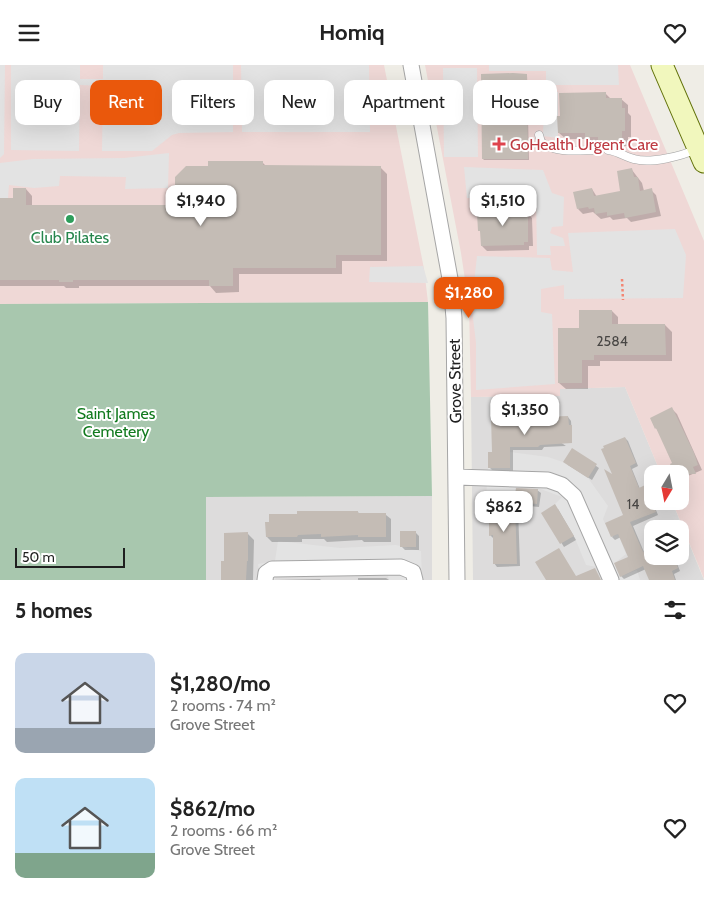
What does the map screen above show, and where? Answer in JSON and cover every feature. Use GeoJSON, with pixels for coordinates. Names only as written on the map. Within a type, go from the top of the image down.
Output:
{"type":"FeatureCollection","features":[{"type":"Feature","properties":{"kind":"main road"},"geometry":{"type":"LineString","coordinates":[[662,65],[701,155]]}},
{"type":"Feature","properties":{"kind":"street","name":"Grove Street"},"geometry":{"type":"LineString","coordinates":[[410,65],[450,284],[455,340],[457,580]]}},
{"type":"Feature","properties":{"kind":"street"},"geometry":{"type":"LineString","coordinates":[[456,477],[548,480],[562,485],[574,496],[611,580]]}},
{"type":"Feature","properties":{"kind":"street"},"geometry":{"type":"LineString","coordinates":[[265,580],[268,570],[277,568],[401,567],[412,572],[415,580]]}},
{"type":"Feature","properties":{"kind":"lane"},"geometry":{"type":"LineString","coordinates":[[539,135],[541,142],[550,148],[598,150]]}},
{"type":"Feature","properties":{"kind":"lane"},"geometry":{"type":"LineString","coordinates":[[608,151],[620,153],[635,160],[701,155]]}},
{"type":"Feature","properties":{"kind":"path"},"geometry":{"type":"LineString","coordinates":[[622,279],[622,300]]}},
{"type":"Feature","properties":{"kind":"shaded area"},"geometry":{"type":"Polygon","coordinates":[[[0,65],[384,65],[387,80],[344,80],[344,125],[396,125],[424,269],[428,302],[0,304],[0,65]]]}},
{"type":"Feature","properties":{"kind":"shaded area"},"geometry":{"type":"Polygon","coordinates":[[[0,65],[5,65],[4,154],[0,158],[0,65]]]}},
{"type":"Feature","properties":{"kind":"shaded area"},"geometry":{"type":"Polygon","coordinates":[[[11,65],[80,65],[80,79],[103,79],[103,65],[233,65],[233,80],[172,80],[172,125],[233,125],[233,132],[179,133],[172,135],[152,151],[102,151],[102,125],[162,125],[162,80],[90,80],[90,85],[80,85],[80,80],[15,80],[15,125],[79,125],[79,151],[11,150],[11,65]]]}},
{"type":"Feature","properties":{"kind":"shaded area"},"geometry":{"type":"Polygon","coordinates":[[[241,65],[369,65],[369,80],[344,80],[344,125],[370,125],[370,132],[242,132],[242,125],[254,125],[254,80],[241,80],[241,65]]]}},
{"type":"Feature","properties":{"kind":"shaded area"},"geometry":{"type":"Polygon","coordinates":[[[425,65],[630,65],[704,241],[704,579],[689,542],[689,520],[680,520],[676,510],[689,510],[689,465],[657,465],[625,387],[560,389],[560,396],[471,397],[469,306],[436,125],[463,125],[463,80],[428,80],[425,65]]]}},
{"type":"Feature","properties":{"kind":"shaded area"},"geometry":{"type":"Polygon","coordinates":[[[489,65],[618,65],[619,85],[557,85],[557,80],[546,80],[546,71],[489,71],[489,65]]]}},
{"type":"Feature","properties":{"kind":"shaded area"},"geometry":{"type":"Polygon","coordinates":[[[443,68],[477,68],[477,80],[473,80],[473,125],[478,125],[478,157],[444,157],[444,125],[463,125],[463,80],[443,80],[443,68]]]}},
{"type":"Feature","properties":{"kind":"shaded area"},"geometry":{"type":"Polygon","coordinates":[[[558,92],[558,138],[543,136],[543,125],[557,125],[558,92]]]}},
{"type":"Feature","properties":{"kind":"shaded area"},"geometry":{"type":"Polygon","coordinates":[[[169,153],[168,188],[125,189],[126,177],[60,176],[59,186],[34,188],[9,185],[8,198],[0,198],[0,163],[33,159],[124,158],[169,153]]]}},
{"type":"Feature","properties":{"kind":"shaded area"},"geometry":{"type":"Polygon","coordinates":[[[464,167],[543,170],[552,193],[564,197],[563,226],[552,227],[550,233],[563,238],[565,246],[550,246],[551,255],[537,255],[536,196],[467,198],[464,167]]]}},
{"type":"Feature","properties":{"kind":"shaded area"},"geometry":{"type":"Polygon","coordinates":[[[675,229],[686,255],[683,298],[564,299],[564,285],[541,289],[541,312],[552,314],[555,384],[476,390],[476,343],[473,318],[477,256],[550,258],[552,270],[573,272],[568,233],[675,229]]]}},
{"type":"Feature","properties":{"kind":"shaded area"},"geometry":{"type":"Polygon","coordinates":[[[423,266],[428,283],[369,282],[370,267],[423,266]]]}},
{"type":"Feature","properties":{"kind":"shaded area"},"geometry":{"type":"Polygon","coordinates":[[[625,387],[657,465],[644,465],[644,510],[676,510],[680,520],[644,520],[644,565],[689,565],[689,543],[704,580],[473,580],[471,397],[560,396],[560,389],[625,387]]]}},
{"type":"Feature","properties":{"kind":"shaded area"},"geometry":{"type":"Polygon","coordinates":[[[510,452],[548,457],[563,462],[588,478],[608,506],[603,519],[611,537],[618,534],[626,554],[616,562],[622,576],[637,570],[640,580],[605,580],[597,567],[586,565],[574,536],[555,504],[562,497],[538,488],[516,486],[515,498],[486,497],[488,468],[510,468],[510,452]]]}},
{"type":"Feature","properties":{"kind":"shaded area"},"geometry":{"type":"Polygon","coordinates":[[[432,496],[432,580],[206,580],[206,497],[432,496]]]}},
{"type":"Feature","properties":{"kind":"shaded area"},"geometry":{"type":"Polygon","coordinates":[[[278,541],[340,548],[396,545],[421,551],[422,580],[389,580],[387,573],[276,576],[275,580],[260,580],[258,564],[275,561],[278,541]]]}},
{"type":"Feature","properties":{"kind":"green space","name":"Saint James Cemetery"},"geometry":{"type":"Polygon","coordinates":[[[428,302],[432,496],[206,497],[206,580],[0,580],[0,304],[428,302]]]}},
{"type":"Feature","properties":{"kind":"building"},"geometry":{"type":"Polygon","coordinates":[[[481,74],[527,74],[527,80],[481,80],[481,74]]]}},
{"type":"Feature","properties":{"kind":"building"},"geometry":{"type":"Polygon","coordinates":[[[606,92],[606,98],[622,98],[622,108],[625,108],[625,131],[622,131],[622,140],[598,140],[598,137],[585,137],[585,133],[558,133],[557,116],[560,116],[559,93],[606,92]]]}},
{"type":"Feature","properties":{"kind":"building"},"geometry":{"type":"Polygon","coordinates":[[[482,125],[528,125],[528,159],[482,159],[482,125]]]}},
{"type":"Feature","properties":{"kind":"building"},"geometry":{"type":"Polygon","coordinates":[[[208,161],[263,161],[263,165],[381,166],[381,255],[336,255],[336,268],[233,268],[233,286],[209,286],[209,280],[73,280],[73,282],[59,282],[59,280],[0,280],[0,198],[13,198],[13,188],[26,188],[26,205],[175,205],[175,177],[186,166],[208,166],[208,161]]]}},
{"type":"Feature","properties":{"kind":"building"},"geometry":{"type":"Polygon","coordinates":[[[632,168],[634,177],[638,177],[640,191],[652,188],[656,212],[625,218],[624,213],[607,216],[607,212],[595,214],[594,208],[577,209],[573,192],[592,188],[594,196],[620,191],[617,171],[632,168]]]}},
{"type":"Feature","properties":{"kind":"building"},"geometry":{"type":"Polygon","coordinates":[[[480,209],[524,209],[524,212],[528,212],[528,242],[524,242],[524,245],[481,246],[477,213],[480,213],[480,209]]]}},
{"type":"Feature","properties":{"kind":"building"},"geometry":{"type":"Polygon","coordinates":[[[579,310],[612,310],[612,324],[665,324],[666,355],[594,355],[594,360],[582,360],[582,383],[558,383],[558,328],[579,328],[579,310]]]}},
{"type":"Feature","properties":{"kind":"building"},"geometry":{"type":"Polygon","coordinates":[[[672,407],[694,453],[698,465],[693,467],[696,474],[689,474],[689,465],[670,465],[672,463],[650,418],[672,407]]]}},
{"type":"Feature","properties":{"kind":"building"},"geometry":{"type":"Polygon","coordinates":[[[568,416],[569,425],[572,425],[572,443],[540,445],[538,447],[510,447],[510,468],[488,468],[488,452],[492,452],[491,417],[516,417],[516,423],[540,422],[540,417],[568,416]]]}},
{"type":"Feature","properties":{"kind":"building"},"geometry":{"type":"Polygon","coordinates":[[[625,437],[636,463],[630,466],[639,488],[644,486],[644,510],[655,510],[656,512],[630,522],[644,552],[644,565],[677,565],[678,568],[672,571],[675,580],[649,580],[643,566],[620,577],[614,563],[628,557],[618,534],[611,537],[605,523],[623,515],[604,469],[612,474],[601,449],[604,448],[603,446],[625,437]]]}},
{"type":"Feature","properties":{"kind":"building"},"geometry":{"type":"Polygon","coordinates":[[[572,448],[597,464],[588,478],[563,462],[572,448]]]}},
{"type":"Feature","properties":{"kind":"building"},"geometry":{"type":"Polygon","coordinates":[[[516,488],[538,489],[537,504],[514,502],[516,488]]]}},
{"type":"Feature","properties":{"kind":"building"},"geometry":{"type":"Polygon","coordinates":[[[515,503],[517,564],[493,564],[493,535],[489,536],[489,507],[496,507],[496,504],[515,503]]]}},
{"type":"Feature","properties":{"kind":"building"},"geometry":{"type":"Polygon","coordinates":[[[555,504],[574,536],[560,544],[541,513],[555,504]]]}},
{"type":"Feature","properties":{"kind":"building"},"geometry":{"type":"Polygon","coordinates":[[[297,511],[386,513],[386,537],[358,537],[358,535],[321,537],[321,534],[298,535],[297,537],[266,537],[265,522],[269,522],[269,514],[297,514],[297,511]]]}},
{"type":"Feature","properties":{"kind":"building"},"geometry":{"type":"Polygon","coordinates":[[[400,531],[416,531],[416,547],[400,547],[400,531]]]}},
{"type":"Feature","properties":{"kind":"building"},"geometry":{"type":"Polygon","coordinates":[[[248,532],[246,580],[221,580],[221,561],[224,561],[224,533],[248,532]]]}},
{"type":"Feature","properties":{"kind":"building"},"geometry":{"type":"Polygon","coordinates":[[[559,548],[576,576],[595,568],[601,580],[546,580],[535,562],[559,548]]]}},
{"type":"Feature","properties":{"kind":"place","name":"GoHealth Urgent Care"},"geometry":{"type":"Point","coordinates":[499,144]}},
{"type":"Feature","properties":{"kind":"place","name":"Club Pilates"},"geometry":{"type":"Point","coordinates":[70,219]}}]}
